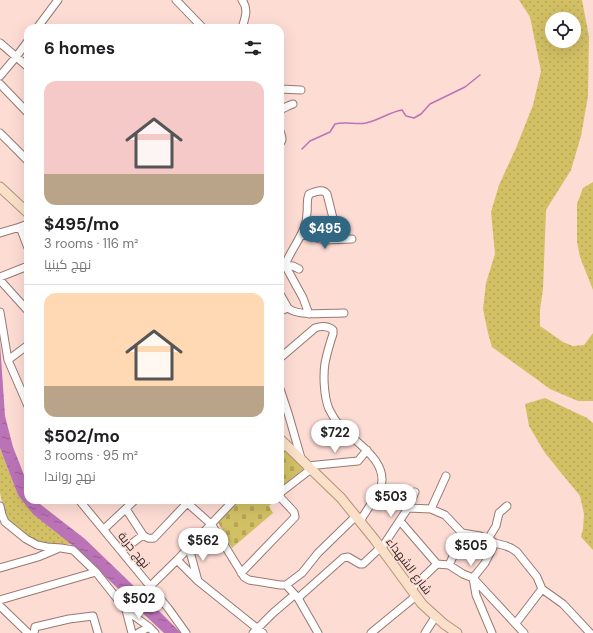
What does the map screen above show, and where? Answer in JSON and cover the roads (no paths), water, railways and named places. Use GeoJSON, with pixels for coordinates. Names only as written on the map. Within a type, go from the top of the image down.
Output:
{"type":"FeatureCollection","features":[{"type":"Feature","properties":{"kind":"main road"},"geometry":{"type":"LineString","coordinates":[[0,187],[24,206]]}},
{"type":"Feature","properties":{"kind":"main road","name":"شارع الشهداء"},"geometry":{"type":"LineString","coordinates":[[284,446],[301,459],[337,494],[381,548],[422,604],[444,624],[457,633]]}},
{"type":"Feature","properties":{"kind":"street"},"geometry":{"type":"LineString","coordinates":[[40,24],[58,0]]}},
{"type":"Feature","properties":{"kind":"street"},"geometry":{"type":"LineString","coordinates":[[176,0],[199,24]]}},
{"type":"Feature","properties":{"kind":"street"},"geometry":{"type":"LineString","coordinates":[[242,0],[246,10],[243,24]]}},
{"type":"Feature","properties":{"kind":"street"},"geometry":{"type":"LineString","coordinates":[[0,43],[24,64]]}},
{"type":"Feature","properties":{"kind":"street"},"geometry":{"type":"LineString","coordinates":[[0,76],[24,46]]}},
{"type":"Feature","properties":{"kind":"street"},"geometry":{"type":"LineString","coordinates":[[0,84],[24,109]]}},
{"type":"Feature","properties":{"kind":"street"},"geometry":{"type":"LineString","coordinates":[[284,89],[301,90]]}},
{"type":"Feature","properties":{"kind":"street"},"geometry":{"type":"LineString","coordinates":[[284,108],[293,104]]}},
{"type":"Feature","properties":{"kind":"street"},"geometry":{"type":"LineString","coordinates":[[0,133],[24,157]]}},
{"type":"Feature","properties":{"kind":"street"},"geometry":{"type":"LineString","coordinates":[[284,265],[303,231],[308,212],[307,204],[309,194],[322,190],[325,191],[329,200],[333,221],[315,230],[303,231]]}},
{"type":"Feature","properties":{"kind":"street"},"geometry":{"type":"LineString","coordinates":[[0,232],[24,226]]}},
{"type":"Feature","properties":{"kind":"street"},"geometry":{"type":"LineString","coordinates":[[20,227],[24,238]]}},
{"type":"Feature","properties":{"kind":"street"},"geometry":{"type":"LineString","coordinates":[[303,231],[324,240],[352,239]]}},
{"type":"Feature","properties":{"kind":"street"},"geometry":{"type":"LineString","coordinates":[[284,267],[293,266],[299,269]]}},
{"type":"Feature","properties":{"kind":"street"},"geometry":{"type":"LineString","coordinates":[[0,277],[24,268]]}},
{"type":"Feature","properties":{"kind":"street"},"geometry":{"type":"LineString","coordinates":[[284,269],[303,298],[309,314]]}},
{"type":"Feature","properties":{"kind":"street"},"geometry":{"type":"LineString","coordinates":[[0,280],[24,307]]}},
{"type":"Feature","properties":{"kind":"street"},"geometry":{"type":"LineString","coordinates":[[284,301],[288,308],[292,311],[309,314],[344,313]]}},
{"type":"Feature","properties":{"kind":"street"},"geometry":{"type":"LineString","coordinates":[[284,310],[288,308]]}},
{"type":"Feature","properties":{"kind":"street"},"geometry":{"type":"LineString","coordinates":[[0,312],[8,360],[24,394]]}},
{"type":"Feature","properties":{"kind":"street"},"geometry":{"type":"LineString","coordinates":[[190,504],[212,525],[244,577],[249,580],[286,585],[305,570],[318,553],[358,519],[377,496],[383,482],[380,468],[367,450],[338,424],[329,408],[325,388],[324,370],[333,330],[328,327],[315,328],[284,355]]}},
{"type":"Feature","properties":{"kind":"street"},"geometry":{"type":"LineString","coordinates":[[8,360],[24,348]]}},
{"type":"Feature","properties":{"kind":"street"},"geometry":{"type":"LineString","coordinates":[[284,401],[301,459]]}},
{"type":"Feature","properties":{"kind":"street"},"geometry":{"type":"LineString","coordinates":[[284,489],[309,467],[358,461],[367,450]]}},
{"type":"Feature","properties":{"kind":"street"},"geometry":{"type":"LineString","coordinates":[[431,508],[446,476]]}},
{"type":"Feature","properties":{"kind":"street"},"geometry":{"type":"LineString","coordinates":[[177,560],[198,581],[258,631],[273,613],[296,597],[343,558],[348,557],[362,564],[381,548],[400,522],[415,492]]}},
{"type":"Feature","properties":{"kind":"street"},"geometry":{"type":"LineString","coordinates":[[241,573],[295,517],[294,512],[284,501]]}},
{"type":"Feature","properties":{"kind":"street","name":"نهج جربة"},"geometry":{"type":"LineString","coordinates":[[83,504],[168,608],[186,633]]}},
{"type":"Feature","properties":{"kind":"street"},"geometry":{"type":"LineString","coordinates":[[104,529],[129,504]]}},
{"type":"Feature","properties":{"kind":"street"},"geometry":{"type":"LineString","coordinates":[[130,504],[143,535],[151,539],[154,538],[184,504]]}},
{"type":"Feature","properties":{"kind":"street"},"geometry":{"type":"LineString","coordinates":[[126,610],[212,525],[230,504]]}},
{"type":"Feature","properties":{"kind":"street"},"geometry":{"type":"LineString","coordinates":[[0,506],[3,523],[26,539],[47,548],[73,550],[96,572],[126,610],[155,633]]}},
{"type":"Feature","properties":{"kind":"street"},"geometry":{"type":"LineString","coordinates":[[488,539],[496,526],[499,513],[507,506]]}},
{"type":"Feature","properties":{"kind":"street"},"geometry":{"type":"LineString","coordinates":[[408,508],[431,508],[444,515],[462,533],[475,534],[517,552],[537,577],[542,588],[563,604],[590,633]]}},
{"type":"Feature","properties":{"kind":"street"},"geometry":{"type":"LineString","coordinates":[[400,522],[437,564],[449,565],[463,574],[473,578],[524,633]]}},
{"type":"Feature","properties":{"kind":"street"},"geometry":{"type":"LineString","coordinates":[[449,565],[458,548],[462,533]]}},
{"type":"Feature","properties":{"kind":"street"},"geometry":{"type":"LineString","coordinates":[[122,551],[143,535]]}},
{"type":"Feature","properties":{"kind":"street"},"geometry":{"type":"LineString","coordinates":[[473,578],[486,563],[495,543]]}},
{"type":"Feature","properties":{"kind":"street"},"geometry":{"type":"LineString","coordinates":[[0,568],[38,557],[61,548]]}},
{"type":"Feature","properties":{"kind":"street"},"geometry":{"type":"LineString","coordinates":[[189,548],[198,581]]}},
{"type":"Feature","properties":{"kind":"street"},"geometry":{"type":"LineString","coordinates":[[371,633],[413,592],[437,564]]}},
{"type":"Feature","properties":{"kind":"street"},"geometry":{"type":"LineString","coordinates":[[0,600],[96,572]]}},
{"type":"Feature","properties":{"kind":"street"},"geometry":{"type":"LineString","coordinates":[[473,578],[476,595],[492,633]]}},
{"type":"Feature","properties":{"kind":"street"},"geometry":{"type":"LineString","coordinates":[[286,585],[296,597],[315,632]]}},
{"type":"Feature","properties":{"kind":"street"},"geometry":{"type":"LineString","coordinates":[[516,623],[542,588]]}},
{"type":"Feature","properties":{"kind":"street"},"geometry":{"type":"LineString","coordinates":[[0,606],[28,633]]}},
{"type":"Feature","properties":{"kind":"street"},"geometry":{"type":"LineString","coordinates":[[126,610],[132,633]]}},
{"type":"Feature","properties":{"kind":"street"},"geometry":{"type":"LineString","coordinates":[[34,633],[35,627],[93,616],[98,633]]}},
{"type":"Feature","properties":{"kind":"street"},"geometry":{"type":"LineString","coordinates":[[424,633],[436,616]]}},
{"type":"Feature","properties":{"kind":"street"},"geometry":{"type":"LineString","coordinates":[[138,633],[149,627]]}},
{"type":"Feature","properties":{"kind":"water"},"geometry":{"type":"Polygon","coordinates":[[[0,343],[5,416],[13,447],[24,475],[24,503],[18,495],[0,448],[0,343]]]}},
{"type":"Feature","properties":{"kind":"water"},"geometry":{"type":"Polygon","coordinates":[[[25,504],[40,504],[85,539],[139,591],[130,600],[72,545],[33,514],[25,504]]]}},
{"type":"Feature","properties":{"kind":"water"},"geometry":{"type":"Polygon","coordinates":[[[145,597],[181,633],[164,633],[135,606],[145,597]]]}},
{"type":"Feature","properties":{"kind":"waterway"},"geometry":{"type":"LineString","coordinates":[[302,149],[310,141],[330,132],[335,124],[366,123],[402,110],[406,116],[414,118],[421,114],[430,104],[465,87],[480,75]]}}]}
